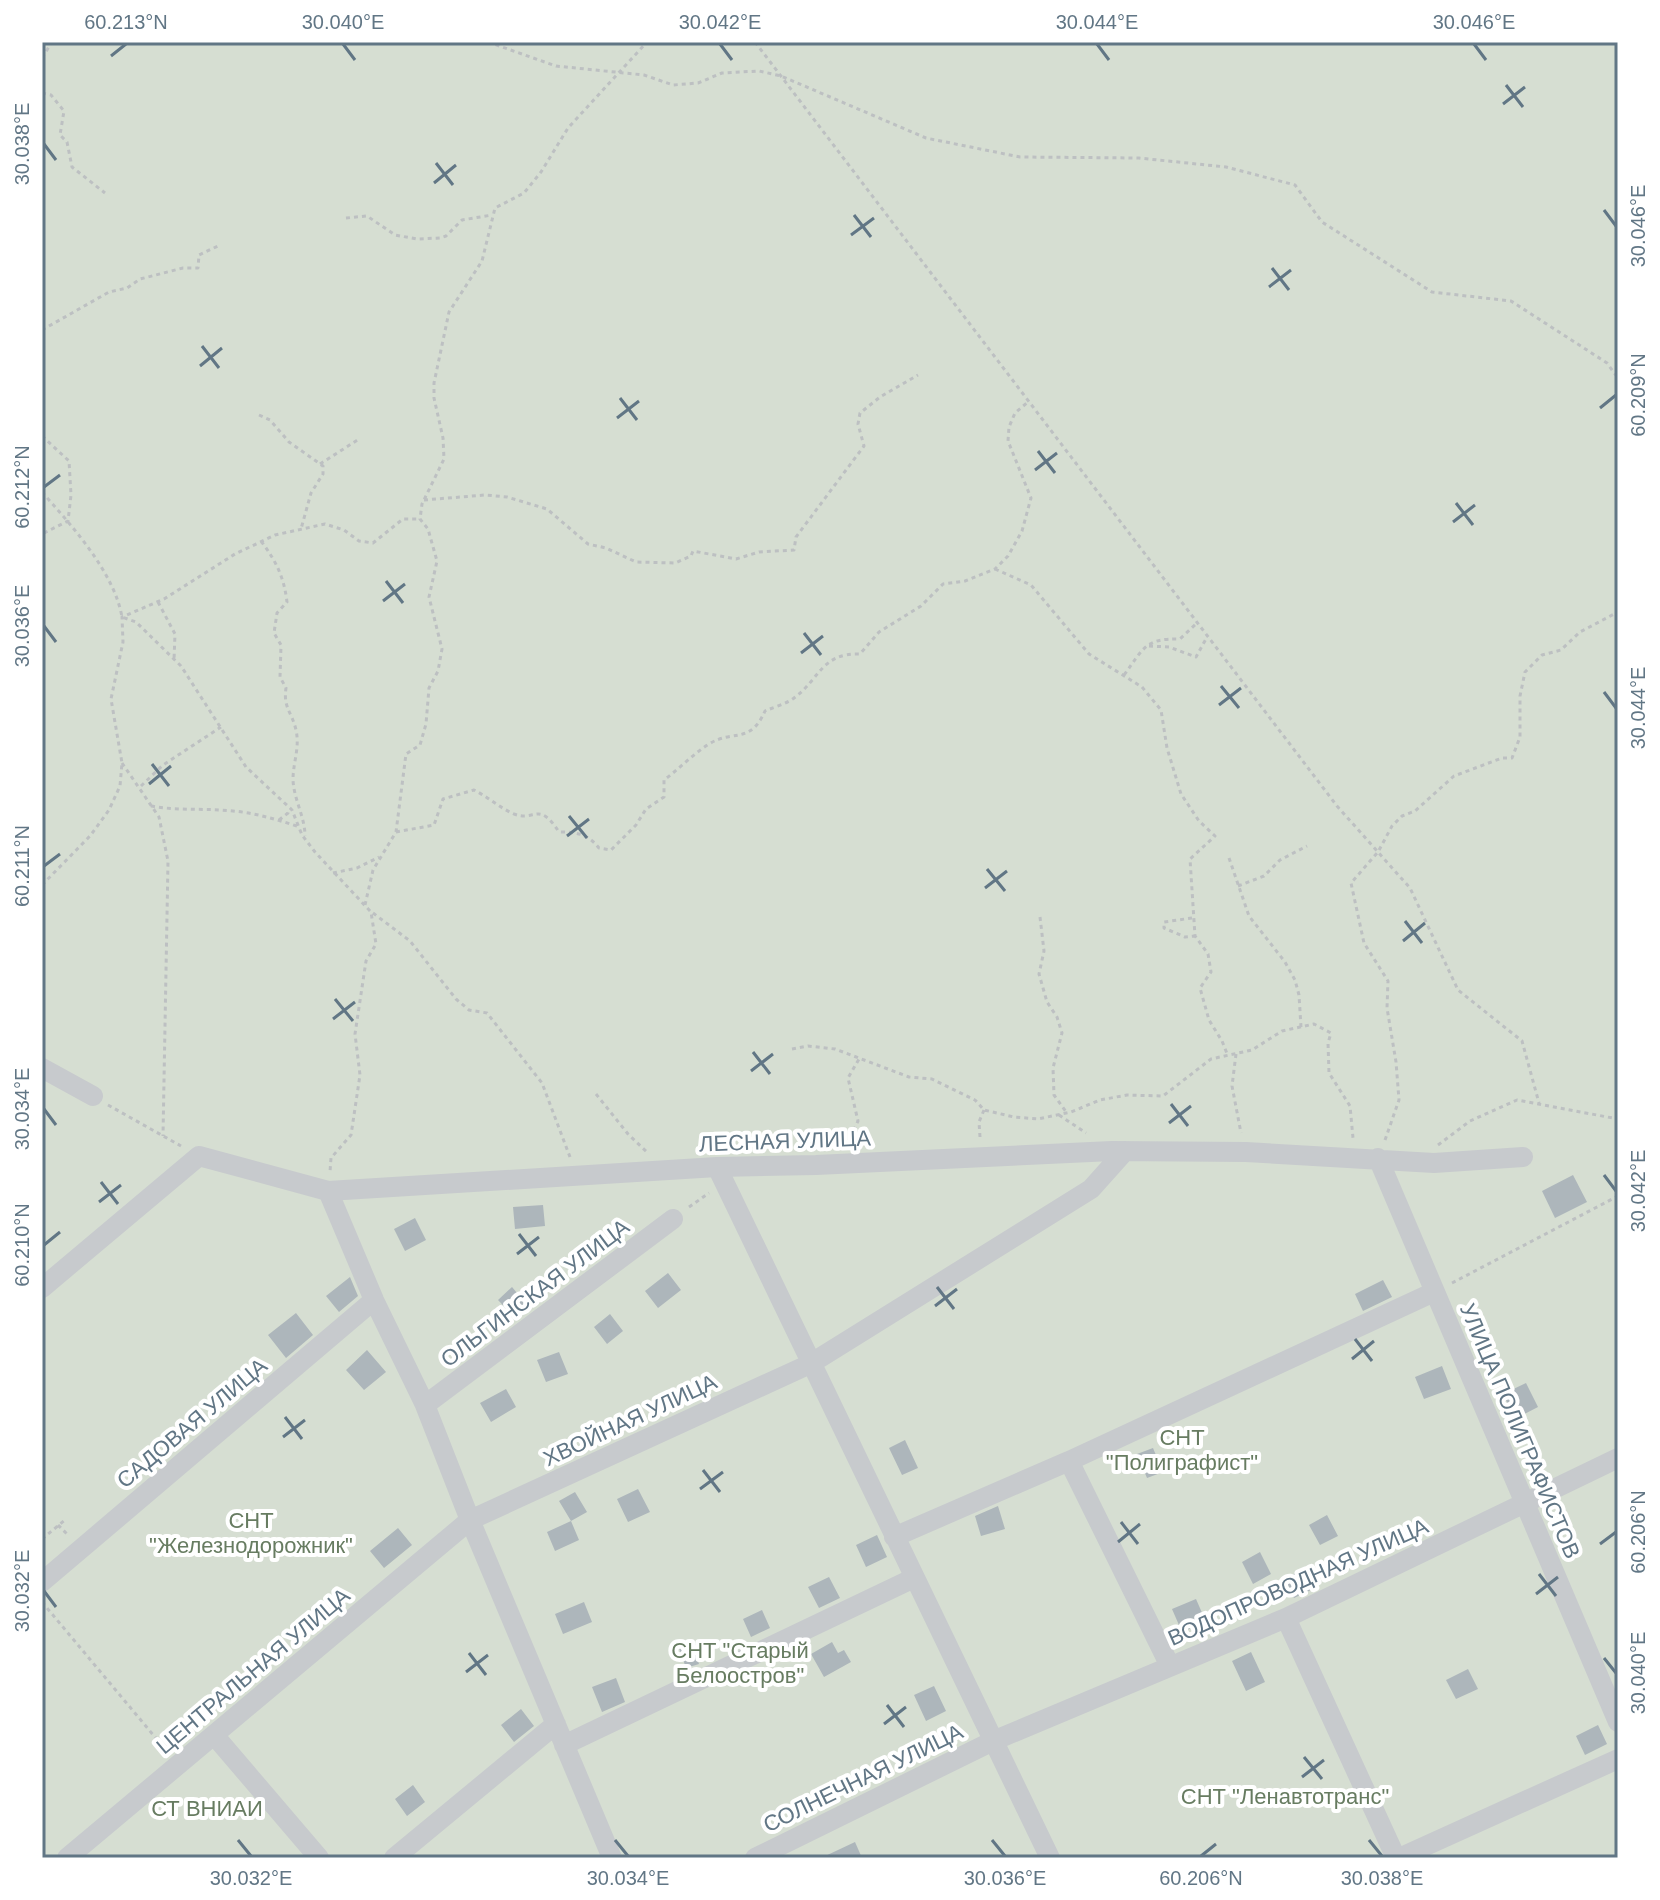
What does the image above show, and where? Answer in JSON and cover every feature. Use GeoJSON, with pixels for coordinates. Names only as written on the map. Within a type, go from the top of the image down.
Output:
{"type":"FeatureCollection","features":[{"type":"Feature","properties":{"kind":"street"},"geometry":{"type":"LineString","coordinates":[[42,1068],[93,1096]]}},
{"type":"Feature","properties":{"kind":"street","name":"ЛЕСНАЯ УЛИЦА"},"geometry":{"type":"LineString","coordinates":[[199,1156],[328,1191],[664,1170],[721,1174],[834,1164],[1125,1151],[1246,1152],[1421,1162],[1523,1157]]}},
{"type":"Feature","properties":{"kind":"street","name":"ХВОЙНАЯ УЛИЦА"},"geometry":{"type":"LineString","coordinates":[[470,1520],[810,1364],[1091,1189],[1125,1151]]}},
{"type":"Feature","properties":{"kind":"street"},"geometry":{"type":"LineString","coordinates":[[42,1288],[199,1156]]}},
{"type":"Feature","properties":{"kind":"street","name":"УЛИЦА ПОЛИГРАФИСТОВ"},"geometry":{"type":"LineString","coordinates":[[1378,1158],[1618,1720]]}},
{"type":"Feature","properties":{"kind":"street"},"geometry":{"type":"LineString","coordinates":[[721,1174],[1050,1858]]}},
{"type":"Feature","properties":{"kind":"street"},"geometry":{"type":"LineString","coordinates":[[328,1191],[374,1300],[425,1405],[612,1858]]}},
{"type":"Feature","properties":{"kind":"street","name":"ОЛЬГИНСКАЯ УЛИЦА"},"geometry":{"type":"LineString","coordinates":[[425,1405],[673,1219]]}},
{"type":"Feature","properties":{"kind":"street"},"geometry":{"type":"LineString","coordinates":[[894,1537],[1069,1461],[1434,1292]]}},
{"type":"Feature","properties":{"kind":"street","name":"САДОВАЯ УЛИЦА"},"geometry":{"type":"LineString","coordinates":[[42,1582],[374,1300]]}},
{"type":"Feature","properties":{"kind":"street","name":"ВОДОПРОВОДНАЯ УЛИЦА"},"geometry":{"type":"LineString","coordinates":[[993,1741],[1286,1618],[1618,1458]]}},
{"type":"Feature","properties":{"kind":"street"},"geometry":{"type":"LineString","coordinates":[[1069,1461],[1170,1666]]}},
{"type":"Feature","properties":{"kind":"street","name":"ЦЕНТРАЛЬНАЯ УЛИЦА"},"geometry":{"type":"LineString","coordinates":[[67,1858],[470,1520]]}},
{"type":"Feature","properties":{"kind":"street"},"geometry":{"type":"LineString","coordinates":[[564,1745],[914,1578]]}},
{"type":"Feature","properties":{"kind":"street"},"geometry":{"type":"LineString","coordinates":[[1286,1618],[1398,1858],[1618,1759]]}},
{"type":"Feature","properties":{"kind":"street"},"geometry":{"type":"LineString","coordinates":[[394,1858],[556,1724]]}},
{"type":"Feature","properties":{"kind":"street"},"geometry":{"type":"LineString","coordinates":[[214,1735],[319,1858]]}},
{"type":"Feature","properties":{"kind":"street","name":"СОЛНЕЧНАЯ УЛИЦА"},"geometry":{"type":"LineString","coordinates":[[755,1858],[993,1741]]}},
{"type":"Feature","properties":{"kind":"path"},"geometry":{"type":"LineString","coordinates":[[42,58],[52,42]]}},
{"type":"Feature","properties":{"kind":"path"},"geometry":{"type":"LineString","coordinates":[[488,42],[556,66],[644,75],[673,85],[698,83],[722,73],[759,71],[781,76],[926,138],[1020,157],[1139,158],[1226,167],[1295,185],[1322,222],[1432,292],[1511,301],[1607,363],[1618,378]]}},
{"type":"Feature","properties":{"kind":"path"},"geometry":{"type":"LineString","coordinates":[[420,519],[424,500],[444,459],[434,383],[449,312],[482,261],[495,208],[524,193],[568,128],[647,42]]}},
{"type":"Feature","properties":{"kind":"path"},"geometry":{"type":"LineString","coordinates":[[755,42],[1337,806],[1410,888],[1458,990],[1522,1041],[1539,1103]]}},
{"type":"Feature","properties":{"kind":"path"},"geometry":{"type":"LineString","coordinates":[[42,93],[51,95],[64,111],[60,135],[67,142],[72,167],[105,193]]}},
{"type":"Feature","properties":{"kind":"path"},"geometry":{"type":"LineString","coordinates":[[346,218],[367,216],[395,235],[417,239],[440,238],[462,220],[493,215]]}},
{"type":"Feature","properties":{"kind":"path"},"geometry":{"type":"LineString","coordinates":[[42,330],[109,292],[127,288],[140,279],[183,268],[198,268],[199,255],[220,245]]}},
{"type":"Feature","properties":{"kind":"path"},"geometry":{"type":"LineString","coordinates":[[424,500],[485,495],[507,497],[547,509],[588,544],[606,548],[636,562],[675,563],[691,556],[693,551],[736,559],[759,552],[787,552],[794,550],[796,537],[864,446],[858,424],[860,413],[880,397],[918,375]]}},
{"type":"Feature","properties":{"kind":"path"},"geometry":{"type":"LineString","coordinates":[[396,832],[434,825],[443,799],[474,790],[510,812],[521,816],[534,812],[549,817],[559,832],[590,837],[599,848],[611,850],[636,825],[646,809],[664,797],[664,780],[712,742],[745,736],[759,724],[765,711],[794,698],[824,664],[843,653],[860,654],[879,632],[921,606],[943,584],[965,581],[995,569],[1008,556],[1022,531],[1031,498],[1008,441],[1009,427],[1015,413],[1029,401]]}},
{"type":"Feature","properties":{"kind":"path"},"geometry":{"type":"LineString","coordinates":[[259,415],[270,420],[289,442],[320,464],[323,474],[311,493],[301,529]]}},
{"type":"Feature","properties":{"kind":"path"},"geometry":{"type":"LineString","coordinates":[[42,436],[69,461],[71,495],[68,521]]}},
{"type":"Feature","properties":{"kind":"path"},"geometry":{"type":"LineString","coordinates":[[320,464],[359,439]]}},
{"type":"Feature","properties":{"kind":"path"},"geometry":{"type":"LineString","coordinates":[[42,492],[68,521],[119,598],[123,642],[111,699],[122,763],[120,786],[109,810],[90,836],[42,885]]}},
{"type":"Feature","properties":{"kind":"path"},"geometry":{"type":"LineString","coordinates":[[122,617],[158,602],[261,541],[325,524],[344,530],[359,541],[373,543],[403,519],[420,519]]}},
{"type":"Feature","properties":{"kind":"path"},"geometry":{"type":"LineString","coordinates":[[365,905],[367,888],[379,857],[396,832],[406,754],[420,745],[426,724],[429,688],[438,671],[442,649],[429,597],[437,561],[428,529],[420,519]]}},
{"type":"Feature","properties":{"kind":"path"},"geometry":{"type":"LineString","coordinates":[[42,534],[68,521]]}},
{"type":"Feature","properties":{"kind":"path"},"geometry":{"type":"LineString","coordinates":[[261,541],[275,559],[285,581],[287,602],[277,613],[274,633],[281,645],[280,677],[286,688],[284,703],[296,727],[299,749],[293,779],[295,799],[305,826],[305,839]]}},
{"type":"Feature","properties":{"kind":"path"},"geometry":{"type":"LineString","coordinates":[[995,569],[1031,585],[1089,654],[1142,687],[1161,710],[1167,748],[1181,794],[1199,821],[1215,836],[1190,859],[1192,918],[1195,936],[1208,954],[1211,972],[1200,988],[1204,1006],[1228,1056]]}},
{"type":"Feature","properties":{"kind":"path"},"geometry":{"type":"LineString","coordinates":[[158,602],[175,634],[174,660]]}},
{"type":"Feature","properties":{"kind":"path"},"geometry":{"type":"LineString","coordinates":[[1378,1158],[1399,1100],[1396,1062],[1387,1008],[1388,981],[1364,943],[1351,883],[1378,852],[1392,826],[1402,816],[1415,811],[1454,776],[1502,758],[1512,758],[1522,727],[1520,696],[1525,672],[1542,655],[1561,650],[1580,632],[1618,612]]}},
{"type":"Feature","properties":{"kind":"path"},"geometry":{"type":"LineString","coordinates":[[122,617],[136,622],[194,684],[246,767],[289,807],[305,839],[333,873],[371,912],[410,941],[456,999],[469,1010],[487,1013],[542,1083],[577,1176]]}},
{"type":"Feature","properties":{"kind":"path"},"geometry":{"type":"LineString","coordinates":[[1124,675],[1156,639],[1180,639],[1197,623]]}},
{"type":"Feature","properties":{"kind":"path"},"geometry":{"type":"LineString","coordinates":[[1147,646],[1169,647],[1196,657],[1207,637]]}},
{"type":"Feature","properties":{"kind":"path"},"geometry":{"type":"LineString","coordinates":[[140,787],[163,765],[221,727]]}},
{"type":"Feature","properties":{"kind":"path"},"geometry":{"type":"LineString","coordinates":[[122,763],[159,817],[168,861],[163,1136]]}},
{"type":"Feature","properties":{"kind":"path"},"geometry":{"type":"LineString","coordinates":[[150,806],[179,811],[231,811],[300,827]]}},
{"type":"Feature","properties":{"kind":"path"},"geometry":{"type":"LineString","coordinates":[[279,820],[288,813],[289,807]]}},
{"type":"Feature","properties":{"kind":"path"},"geometry":{"type":"LineString","coordinates":[[1238,886],[1264,876],[1280,860],[1307,846]]}},
{"type":"Feature","properties":{"kind":"path"},"geometry":{"type":"LineString","coordinates":[[333,873],[357,868],[379,857]]}},
{"type":"Feature","properties":{"kind":"path"},"geometry":{"type":"LineString","coordinates":[[1229,858],[1249,916],[1295,980],[1301,1027]]}},
{"type":"Feature","properties":{"kind":"path"},"geometry":{"type":"LineString","coordinates":[[328,1191],[331,1158],[351,1135],[360,1075],[355,1034],[366,961],[376,944],[371,912]]}},
{"type":"Feature","properties":{"kind":"path"},"geometry":{"type":"LineString","coordinates":[[1040,917],[1044,951],[1039,974],[1047,1002],[1057,1017],[1062,1033],[1053,1068],[1054,1095],[1067,1113]]}},
{"type":"Feature","properties":{"kind":"path"},"geometry":{"type":"LineString","coordinates":[[1192,918],[1164,922],[1164,928],[1185,937],[1195,936]]}},
{"type":"Feature","properties":{"kind":"path"},"geometry":{"type":"LineString","coordinates":[[792,1049],[808,1046],[835,1049],[909,1077],[932,1079],[975,1100],[984,1110],[1038,1119],[1127,1095],[1163,1096],[1211,1059],[1252,1050],[1282,1031],[1314,1024],[1331,1033],[1328,1043],[1329,1073],[1350,1106],[1354,1157]]}},
{"type":"Feature","properties":{"kind":"path"},"geometry":{"type":"LineString","coordinates":[[1236,1054],[1232,1086],[1246,1152]]}},
{"type":"Feature","properties":{"kind":"path"},"geometry":{"type":"LineString","coordinates":[[834,1164],[858,1121],[848,1078],[859,1059]]}},
{"type":"Feature","properties":{"kind":"path"},"geometry":{"type":"LineString","coordinates":[[596,1094],[628,1134],[660,1162],[664,1170]]}},
{"type":"Feature","properties":{"kind":"path"},"geometry":{"type":"LineString","coordinates":[[93,1096],[199,1156]]}},
{"type":"Feature","properties":{"kind":"path"},"geometry":{"type":"LineString","coordinates":[[1421,1162],[1445,1138],[1470,1121],[1517,1100],[1618,1119]]}},
{"type":"Feature","properties":{"kind":"path"},"geometry":{"type":"LineString","coordinates":[[977,1157],[979,1122],[984,1110]]}},
{"type":"Feature","properties":{"kind":"path"},"geometry":{"type":"LineString","coordinates":[[673,1219],[721,1174]]}},
{"type":"Feature","properties":{"kind":"path"},"geometry":{"type":"LineString","coordinates":[[1434,1292],[1618,1196]]}},
{"type":"Feature","properties":{"kind":"path"},"geometry":{"type":"LineString","coordinates":[[42,1539],[65,1520]]}},
{"type":"Feature","properties":{"kind":"path"},"geometry":{"type":"LineString","coordinates":[[42,1602],[178,1765]]}},
{"type":"Feature","properties":{"kind":"green space"},"geometry":{"type":"Polygon","coordinates":[[[42,42],[1618,42],[1618,1858],[42,1858],[42,42]]]}},
{"type":"Feature","properties":{"kind":"building"},"geometry":{"type":"Polygon","coordinates":[[[1573,1175],[1587,1202],[1555,1218],[1542,1191],[1573,1175]]]}},
{"type":"Feature","properties":{"kind":"building"},"geometry":{"type":"Polygon","coordinates":[[[543,1205],[545,1226],[515,1229],[513,1207],[543,1205]]]}},
{"type":"Feature","properties":{"kind":"building"},"geometry":{"type":"Polygon","coordinates":[[[415,1218],[426,1240],[405,1251],[394,1229],[415,1218]]]}},
{"type":"Feature","properties":{"kind":"building"},"geometry":{"type":"Polygon","coordinates":[[[668,1273],[681,1290],[658,1308],[645,1291],[668,1273]]]}},
{"type":"Feature","properties":{"kind":"building"},"geometry":{"type":"Polygon","coordinates":[[[350,1277],[358,1296],[339,1312],[326,1296],[350,1277]]]}},
{"type":"Feature","properties":{"kind":"building"},"geometry":{"type":"Polygon","coordinates":[[[1383,1280],[1392,1297],[1363,1311],[1355,1294],[1383,1280]]]}},
{"type":"Feature","properties":{"kind":"building"},"geometry":{"type":"Polygon","coordinates":[[[512,1287],[528,1306],[515,1318],[498,1300],[512,1287]]]}},
{"type":"Feature","properties":{"kind":"building"},"geometry":{"type":"Polygon","coordinates":[[[296,1313],[313,1335],[286,1358],[268,1335],[296,1313]]]}},
{"type":"Feature","properties":{"kind":"building"},"geometry":{"type":"Polygon","coordinates":[[[610,1314],[623,1331],[607,1344],[594,1327],[610,1314]]]}},
{"type":"Feature","properties":{"kind":"building"},"geometry":{"type":"Polygon","coordinates":[[[367,1350],[386,1372],[364,1390],[346,1370],[367,1350]]]}},
{"type":"Feature","properties":{"kind":"building"},"geometry":{"type":"Polygon","coordinates":[[[559,1352],[568,1374],[546,1382],[537,1360],[559,1352]]]}},
{"type":"Feature","properties":{"kind":"building"},"geometry":{"type":"Polygon","coordinates":[[[1442,1366],[1451,1389],[1424,1399],[1415,1377],[1442,1366]]]}},
{"type":"Feature","properties":{"kind":"building"},"geometry":{"type":"Polygon","coordinates":[[[1526,1383],[1538,1407],[1515,1419],[1503,1394],[1526,1383]]]}},
{"type":"Feature","properties":{"kind":"building"},"geometry":{"type":"Polygon","coordinates":[[[506,1389],[516,1407],[491,1422],[480,1403],[506,1389]]]}},
{"type":"Feature","properties":{"kind":"building"},"geometry":{"type":"Polygon","coordinates":[[[905,1440],[918,1468],[902,1475],[889,1448],[905,1440]]]}},
{"type":"Feature","properties":{"kind":"building"},"geometry":{"type":"Polygon","coordinates":[[[1153,1448],[1163,1472],[1147,1478],[1137,1454],[1153,1448]]]}},
{"type":"Feature","properties":{"kind":"building"},"geometry":{"type":"Polygon","coordinates":[[[638,1489],[650,1512],[628,1522],[617,1499],[638,1489]]]}},
{"type":"Feature","properties":{"kind":"building"},"geometry":{"type":"Polygon","coordinates":[[[575,1492],[587,1512],[571,1521],[559,1501],[575,1492]]]}},
{"type":"Feature","properties":{"kind":"building"},"geometry":{"type":"Polygon","coordinates":[[[998,1506],[1005,1529],[981,1536],[975,1516],[998,1506]]]}},
{"type":"Feature","properties":{"kind":"building"},"geometry":{"type":"Polygon","coordinates":[[[1327,1515],[1338,1536],[1320,1545],[1309,1525],[1327,1515]]]}},
{"type":"Feature","properties":{"kind":"building"},"geometry":{"type":"Polygon","coordinates":[[[571,1521],[579,1540],[555,1551],[547,1532],[571,1521]]]}},
{"type":"Feature","properties":{"kind":"building"},"geometry":{"type":"Polygon","coordinates":[[[398,1528],[412,1545],[384,1568],[370,1551],[398,1528]]]}},
{"type":"Feature","properties":{"kind":"building"},"geometry":{"type":"Polygon","coordinates":[[[877,1535],[887,1557],[866,1567],[856,1545],[877,1535]]]}},
{"type":"Feature","properties":{"kind":"building"},"geometry":{"type":"Polygon","coordinates":[[[1260,1552],[1271,1574],[1253,1584],[1242,1562],[1260,1552]]]}},
{"type":"Feature","properties":{"kind":"building"},"geometry":{"type":"Polygon","coordinates":[[[1301,1570],[1311,1590],[1294,1598],[1285,1579],[1301,1570]]]}},
{"type":"Feature","properties":{"kind":"building"},"geometry":{"type":"Polygon","coordinates":[[[829,1577],[840,1598],[819,1608],[808,1587],[829,1577]]]}},
{"type":"Feature","properties":{"kind":"building"},"geometry":{"type":"Polygon","coordinates":[[[1196,1599],[1206,1622],[1182,1632],[1172,1609],[1196,1599]]]}},
{"type":"Feature","properties":{"kind":"building"},"geometry":{"type":"Polygon","coordinates":[[[584,1602],[592,1622],[563,1634],[555,1614],[584,1602]]]}},
{"type":"Feature","properties":{"kind":"building"},"geometry":{"type":"Polygon","coordinates":[[[762,1610],[770,1628],[751,1637],[743,1619],[762,1610]]]}},
{"type":"Feature","properties":{"kind":"building"},"geometry":{"type":"Polygon","coordinates":[[[690,1640],[699,1664],[686,1668],[678,1645],[690,1640]]]}},
{"type":"Feature","properties":{"kind":"building"},"geometry":{"type":"Polygon","coordinates":[[[832,1642],[838,1653],[844,1650],[851,1662],[824,1677],[811,1654],[832,1642]]]}},
{"type":"Feature","properties":{"kind":"building"},"geometry":{"type":"Polygon","coordinates":[[[1251,1652],[1265,1682],[1246,1691],[1232,1661],[1251,1652]]]}},
{"type":"Feature","properties":{"kind":"building"},"geometry":{"type":"Polygon","coordinates":[[[1468,1669],[1478,1689],[1456,1699],[1446,1680],[1468,1669]]]}},
{"type":"Feature","properties":{"kind":"building"},"geometry":{"type":"Polygon","coordinates":[[[616,1678],[625,1702],[602,1712],[592,1687],[616,1678]]]}},
{"type":"Feature","properties":{"kind":"building"},"geometry":{"type":"Polygon","coordinates":[[[934,1686],[946,1711],[926,1721],[914,1695],[934,1686]]]}},
{"type":"Feature","properties":{"kind":"building"},"geometry":{"type":"Polygon","coordinates":[[[521,1709],[534,1726],[514,1742],[501,1725],[521,1709]]]}},
{"type":"Feature","properties":{"kind":"building"},"geometry":{"type":"Polygon","coordinates":[[[1598,1725],[1607,1744],[1585,1755],[1576,1736],[1598,1725]]]}},
{"type":"Feature","properties":{"kind":"building"},"geometry":{"type":"Polygon","coordinates":[[[413,1785],[425,1802],[407,1816],[395,1799],[413,1785]]]}},
{"type":"Feature","properties":{"kind":"building"},"geometry":{"type":"Polygon","coordinates":[[[855,1842],[862,1858],[821,1858],[855,1842]]]}},
{"type":"Feature","properties":{"kind":"park label","name":"СНТ \"Полиграфист\""},"geometry":{"type":"Point","coordinates":[1182,1450]}},
{"type":"Feature","properties":{"kind":"park label","name":"СНТ \"Железнодорожник\""},"geometry":{"type":"Point","coordinates":[251,1532]}},
{"type":"Feature","properties":{"kind":"park label","name":"СНТ \"Старый Белоостров\""},"geometry":{"type":"Point","coordinates":[740,1662]}},
{"type":"Feature","properties":{"kind":"park label","name":"СНТ \"Ленавтотранс\""},"geometry":{"type":"Point","coordinates":[1285,1796]}},
{"type":"Feature","properties":{"kind":"park label","name":"СТ ВНИАИ"},"geometry":{"type":"Point","coordinates":[207,1808]}}]}
